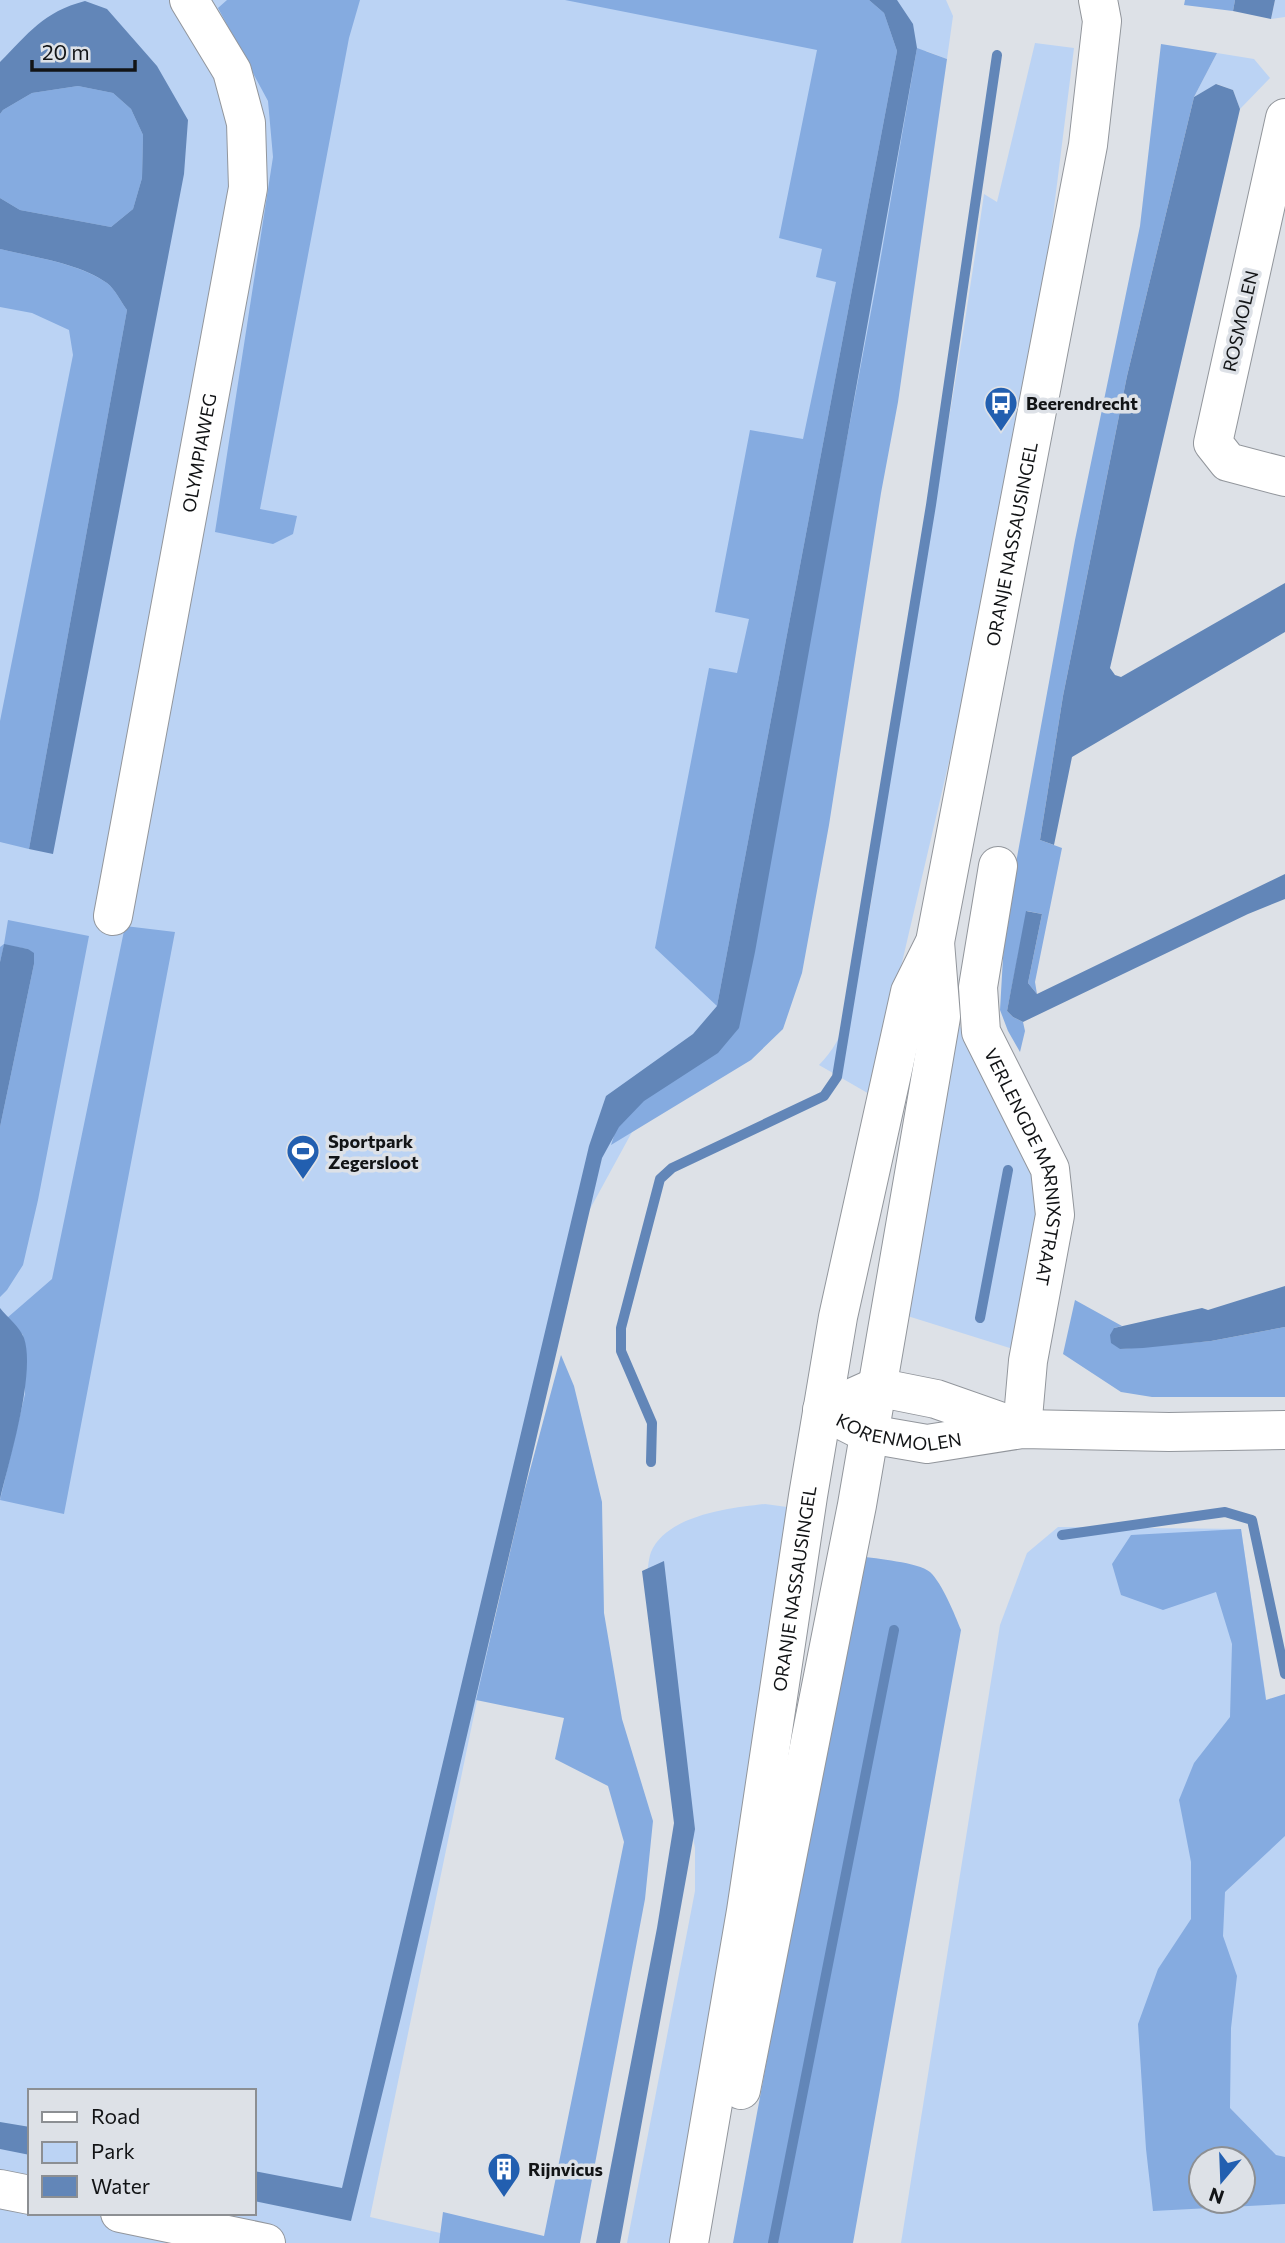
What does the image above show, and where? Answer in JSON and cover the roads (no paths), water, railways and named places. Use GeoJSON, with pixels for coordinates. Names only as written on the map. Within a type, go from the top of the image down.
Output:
{"type":"FeatureCollection","features":[{"type":"Feature","properties":{"kind":"main road","name":"OLYMPIAWEG"},"geometry":{"type":"LineString","coordinates":[[113,916],[248,188],[246,122],[232,71],[189,0]]}},
{"type":"Feature","properties":{"kind":"main road","name":"ORANJE NASSAUSINGEL"},"geometry":{"type":"LineString","coordinates":[[711,2243],[869,1434],[941,1017],[935,942],[1085,158],[1103,18]]}},
{"type":"Feature","properties":{"kind":"main road","name":"ROSMOLEN"},"geometry":{"type":"LineString","coordinates":[[1285,118],[1213,443],[1227,463],[1285,477]]}},
{"type":"Feature","properties":{"kind":"main road","name":"VERLENGDE MARNIXSTRAAT"},"geometry":{"type":"LineString","coordinates":[[998,866],[978,986],[981,1032],[1050,1170],[1055,1215],[1028,1361],[1022,1429]]}},
{"type":"Feature","properties":{"kind":"main road","name":"ORANJE NASSAUSINGEL"},"geometry":{"type":"LineString","coordinates":[[689,2243],[746,1911],[838,1317],[910,992],[935,942]]}},
{"type":"Feature","properties":{"kind":"main road","name":"KORENMOLEN"},"geometry":{"type":"LineString","coordinates":[[822,1410],[876,1387],[936,1399],[1022,1429]]}},
{"type":"Feature","properties":{"kind":"main road","name":"KORENMOLEN"},"geometry":{"type":"LineString","coordinates":[[822,1410],[869,1434],[927,1444],[1022,1429],[1285,1430]]}},
{"type":"Feature","properties":{"kind":"main road"},"geometry":{"type":"LineString","coordinates":[[0,2189],[28,2195]]}},
{"type":"Feature","properties":{"kind":"main road"},"geometry":{"type":"LineString","coordinates":[[130,2215],[266,2243]]}},
{"type":"Feature","properties":{"kind":"water"},"geometry":{"type":"Polygon","coordinates":[[[869,0],[897,0],[913,24],[917,48],[755,952],[739,1028],[718,1053],[644,1101],[619,1127],[602,1158],[351,2221],[256,2201],[256,2171],[342,2188],[589,1146],[606,1096],[693,1034],[717,1006],[897,51],[884,13],[869,0]]]}},
{"type":"Feature","properties":{"kind":"water"},"geometry":{"type":"Polygon","coordinates":[[[1235,0],[1275,0],[1271,19],[1233,11],[1235,0]]]}},
{"type":"Feature","properties":{"kind":"water"},"geometry":{"type":"Polygon","coordinates":[[[85,1],[107,9],[157,66],[188,120],[184,174],[53,854],[29,849],[127,310],[110,286],[96,276],[55,262],[0,249],[0,198],[20,210],[111,227],[133,209],[142,178],[143,135],[131,109],[113,93],[78,86],[32,93],[0,114],[0,62],[47,17],[85,1]]]}},
{"type":"Feature","properties":{"kind":"water"},"geometry":{"type":"Polygon","coordinates":[[[1216,84],[1233,90],[1240,109],[1110,668],[1115,675],[1121,677],[1285,583],[1285,632],[1072,757],[1054,845],[1040,840],[1063,696],[1127,376],[1194,97],[1216,84]]]}},
{"type":"Feature","properties":{"kind":"water"},"geometry":{"type":"Polygon","coordinates":[[[1285,874],[1285,899],[1248,914],[1023,1022],[1007,1011],[1026,911],[1042,914],[1028,983],[1037,994],[1285,874]]]}},
{"type":"Feature","properties":{"kind":"water"},"geometry":{"type":"Polygon","coordinates":[[[4,944],[28,949],[34,953],[34,964],[0,1127],[0,962],[4,944]]]}},
{"type":"Feature","properties":{"kind":"water"},"geometry":{"type":"Polygon","coordinates":[[[1285,1286],[1285,1327],[1211,1341],[1143,1348],[1120,1349],[1111,1343],[1110,1335],[1114,1328],[1202,1308],[1208,1310],[1285,1286]]]}},
{"type":"Feature","properties":{"kind":"water"},"geometry":{"type":"Polygon","coordinates":[[[0,1308],[24,1338],[27,1373],[20,1417],[0,1499],[0,1308]]]}},
{"type":"Feature","properties":{"kind":"water"},"geometry":{"type":"Polygon","coordinates":[[[664,1561],[695,1829],[620,2243],[596,2243],[657,1928],[674,1823],[642,1571],[664,1561]]]}},
{"type":"Feature","properties":{"kind":"water"},"geometry":{"type":"Polygon","coordinates":[[[0,2122],[28,2127],[28,2155],[0,2149],[0,2122]]]}},
{"type":"Feature","properties":{"kind":"waterway"},"geometry":{"type":"LineString","coordinates":[[651,1462],[652,1423],[621,1351],[621,1328],[660,1179],[672,1168],[824,1096],[837,1077],[931,505],[997,55]]}},
{"type":"Feature","properties":{"kind":"waterway"},"geometry":{"type":"LineString","coordinates":[[980,1318],[1008,1170]]}},
{"type":"Feature","properties":{"kind":"waterway"},"geometry":{"type":"LineString","coordinates":[[1062,1535],[1225,1512],[1252,1520],[1285,1674]]}},
{"type":"Feature","properties":{"kind":"waterway"},"geometry":{"type":"LineString","coordinates":[[773,2243],[894,1630]]}},
{"type":"Feature","properties":{"kind":"place","name":"Beerendrecht"},"geometry":{"type":"Point","coordinates":[1001,433]}},
{"type":"Feature","properties":{"kind":"place","name":"Sportpark Zegersloot"},"geometry":{"type":"Point","coordinates":[303,1181]}},
{"type":"Feature","properties":{"kind":"place","name":"Rijnvicus"},"geometry":{"type":"Point","coordinates":[504,2199]}}]}
